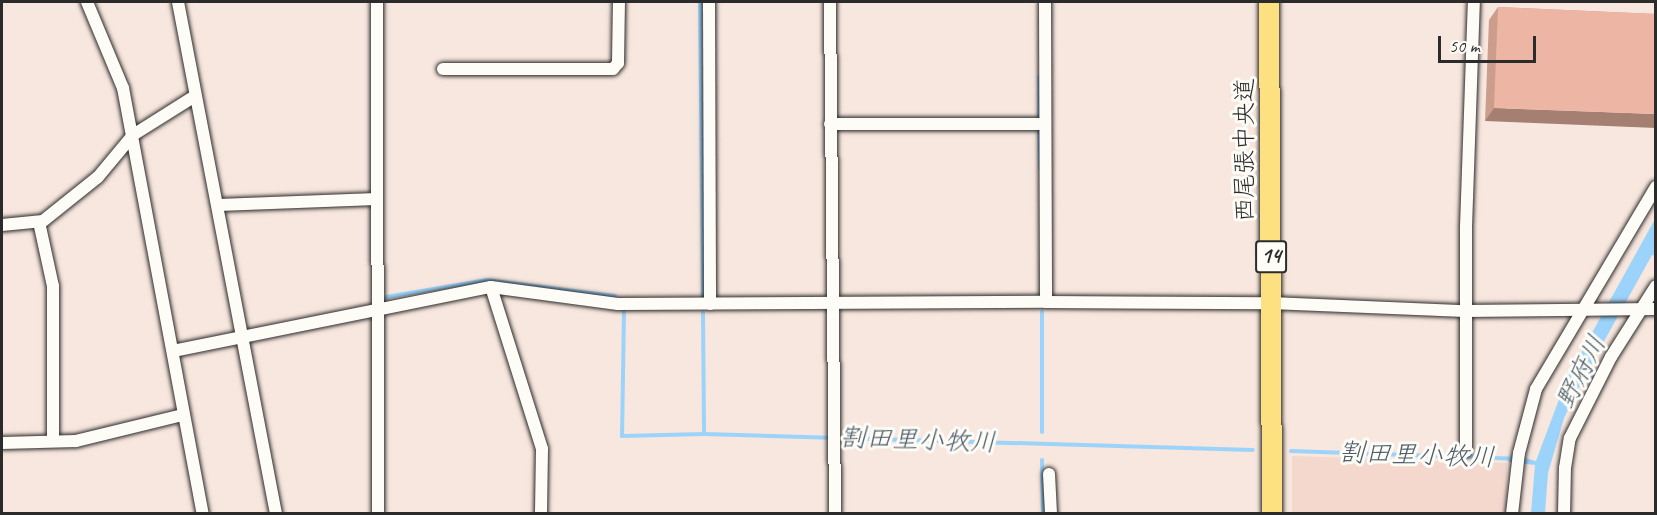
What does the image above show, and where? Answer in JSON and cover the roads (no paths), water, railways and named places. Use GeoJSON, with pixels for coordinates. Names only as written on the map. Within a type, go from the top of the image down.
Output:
{"type":"FeatureCollection","features":[{"type":"Feature","properties":{"kind":"main road","name":"西尾張中央道"},"geometry":{"type":"LineString","coordinates":[[1269,2],[1272,513]]}},
{"type":"Feature","properties":{"kind":"street"},"geometry":{"type":"LineString","coordinates":[[87,2],[123,88],[203,513]]}},
{"type":"Feature","properties":{"kind":"street"},"geometry":{"type":"LineString","coordinates":[[177,2],[276,513]]}},
{"type":"Feature","properties":{"kind":"street"},"geometry":{"type":"LineString","coordinates":[[376,2],[378,513]]}},
{"type":"Feature","properties":{"kind":"street"},"geometry":{"type":"LineString","coordinates":[[443,69],[613,69],[618,63],[619,2]]}},
{"type":"Feature","properties":{"kind":"street"},"geometry":{"type":"LineString","coordinates":[[709,2],[710,304]]}},
{"type":"Feature","properties":{"kind":"street"},"geometry":{"type":"LineString","coordinates":[[830,2],[835,513]]}},
{"type":"Feature","properties":{"kind":"street"},"geometry":{"type":"LineString","coordinates":[[1045,2],[1046,302]]}},
{"type":"Feature","properties":{"kind":"street"},"geometry":{"type":"LineString","coordinates":[[1466,451],[1465,311],[1474,2]]}},
{"type":"Feature","properties":{"kind":"street"},"geometry":{"type":"LineString","coordinates":[[2,225],[39,222],[98,177],[133,135],[195,96]]}},
{"type":"Feature","properties":{"kind":"street"},"geometry":{"type":"LineString","coordinates":[[830,124],[1045,124]]}},
{"type":"Feature","properties":{"kind":"street"},"geometry":{"type":"LineString","coordinates":[[1512,513],[1518,459],[1536,389],[1656,187]]}},
{"type":"Feature","properties":{"kind":"street"},"geometry":{"type":"LineString","coordinates":[[218,205],[377,199]]}},
{"type":"Feature","properties":{"kind":"street"},"geometry":{"type":"LineString","coordinates":[[39,222],[53,286],[53,441]]}},
{"type":"Feature","properties":{"kind":"street"},"geometry":{"type":"LineString","coordinates":[[1564,513],[1564,468],[1570,438],[1611,357],[1656,286]]}},
{"type":"Feature","properties":{"kind":"street"},"geometry":{"type":"LineString","coordinates":[[173,351],[377,308],[491,287],[618,304],[1271,303],[1465,311],[1656,309]]}},
{"type":"Feature","properties":{"kind":"street"},"geometry":{"type":"LineString","coordinates":[[491,287],[542,449],[541,513]]}},
{"type":"Feature","properties":{"kind":"street"},"geometry":{"type":"LineString","coordinates":[[2,444],[76,441],[183,415]]}},
{"type":"Feature","properties":{"kind":"street"},"geometry":{"type":"LineString","coordinates":[[1049,474],[1051,513]]}},
{"type":"Feature","properties":{"kind":"water","name":"野府川"},"geometry":{"type":"Polygon","coordinates":[[[1655,219],[1655,256],[1652,255],[1587,372],[1597,378],[1595,381],[1585,376],[1564,418],[1548,473],[1545,513],[1531,513],[1535,465],[1509,462],[1511,454],[1536,461],[1567,378],[1655,219]]]}},
{"type":"Feature","properties":{"kind":"waterway","name":"割田里小牧川"},"geometry":{"type":"LineString","coordinates":[[700,2],[703,298]]}},
{"type":"Feature","properties":{"kind":"waterway"},"geometry":{"type":"LineString","coordinates":[[1039,77],[1039,115]]}},
{"type":"Feature","properties":{"kind":"waterway"},"geometry":{"type":"LineString","coordinates":[[1039,128],[1040,169]]}},
{"type":"Feature","properties":{"kind":"waterway"},"geometry":{"type":"LineString","coordinates":[[386,297],[486,280],[615,296]]}},
{"type":"Feature","properties":{"kind":"waterway"},"geometry":{"type":"LineString","coordinates":[[624,311],[622,436],[704,434]]}},
{"type":"Feature","properties":{"kind":"waterway"},"geometry":{"type":"LineString","coordinates":[[1042,312],[1042,432]]}},
{"type":"Feature","properties":{"kind":"waterway","name":"割田里小牧川"},"geometry":{"type":"LineString","coordinates":[[703,313],[704,434],[1253,450]]}},
{"type":"Feature","properties":{"kind":"waterway","name":"割田里小牧川"},"geometry":{"type":"LineString","coordinates":[[1291,451],[1515,459]]}},
{"type":"Feature","properties":{"kind":"waterway"},"geometry":{"type":"LineString","coordinates":[[1042,460],[1043,514]]}}]}
